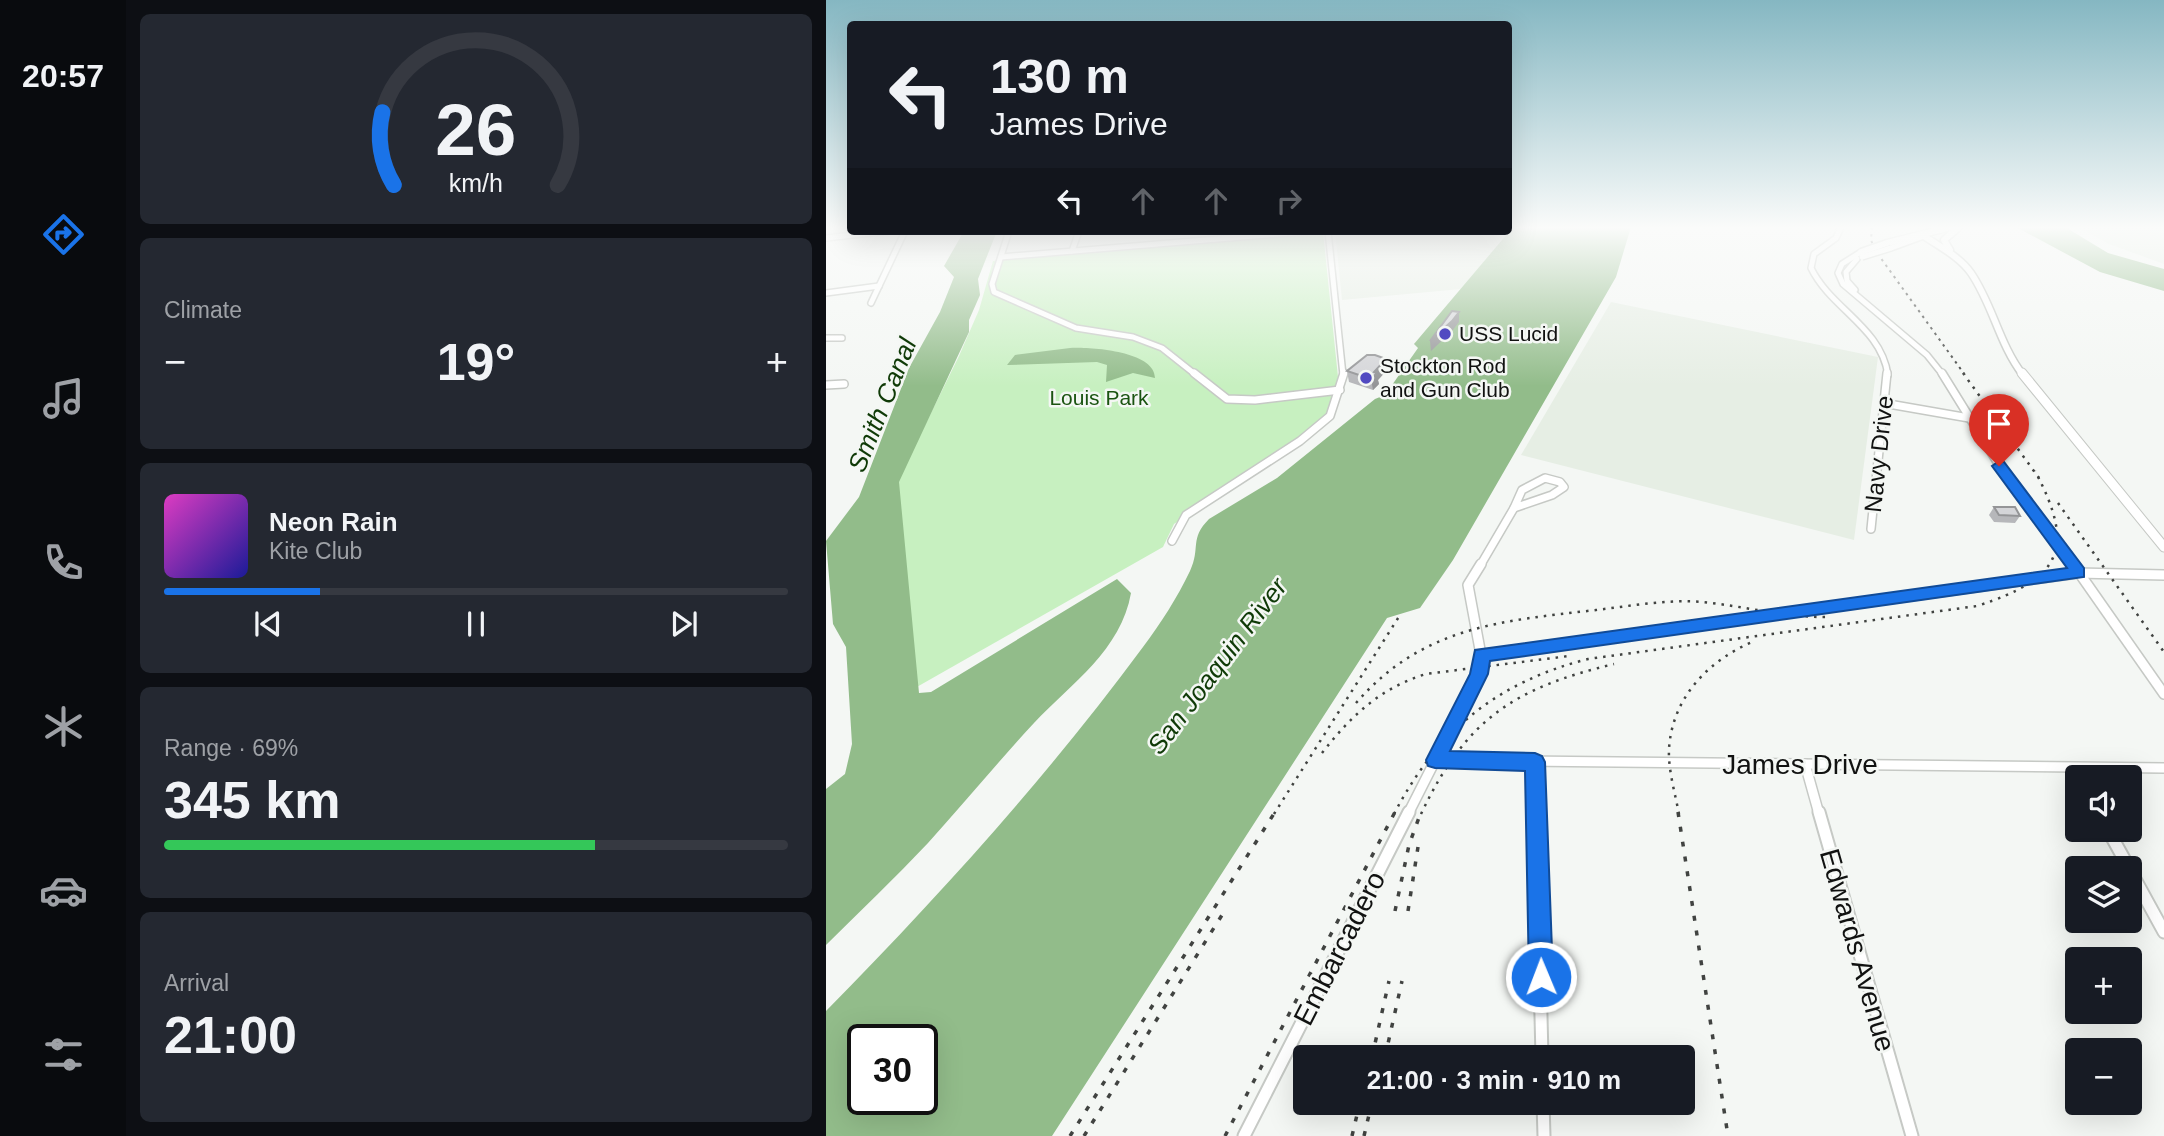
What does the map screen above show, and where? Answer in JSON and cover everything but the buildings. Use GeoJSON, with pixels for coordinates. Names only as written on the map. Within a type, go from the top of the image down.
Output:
{"type":"FeatureCollection","features":[{"type":"Feature","properties":{"kind":"street"},"geometry":{"type":"LineString","coordinates":[[871,303],[882,280]]}},
{"type":"Feature","properties":{"kind":"street"},"geometry":{"type":"LineString","coordinates":[[993,280],[995,292],[1057,321],[1076,328],[1133,337],[1162,348],[1227,399],[1255,400],[1340,390]]}},
{"type":"Feature","properties":{"kind":"street"},"geometry":{"type":"LineString","coordinates":[[1172,541],[1186,515],[1322,426],[1332,414],[1340,390],[1343,357],[1334,280]]}},
{"type":"Feature","properties":{"kind":"street","name":"Navy Drive"},"geometry":{"type":"LineString","coordinates":[[1818,280],[1874,341],[1889,378],[1883,403],[1871,529]]}},
{"type":"Feature","properties":{"kind":"street"},"geometry":{"type":"LineString","coordinates":[[1849,280],[1872,307],[1946,378],[1999,466],[2164,694]]}},
{"type":"Feature","properties":{"kind":"street"},"geometry":{"type":"LineString","coordinates":[[1973,280],[1977,285]]}},
{"type":"Feature","properties":{"kind":"street"},"geometry":{"type":"LineString","coordinates":[[1975,280],[2009,357],[2164,547]]}},
{"type":"Feature","properties":{"kind":"street"},"geometry":{"type":"LineString","coordinates":[[826,293],[879,286]]}},
{"type":"Feature","properties":{"kind":"street"},"geometry":{"type":"LineString","coordinates":[[826,338],[842,338]]}},
{"type":"Feature","properties":{"kind":"street"},"geometry":{"type":"LineString","coordinates":[[826,385],[844,384]]}},
{"type":"Feature","properties":{"kind":"street"},"geometry":{"type":"LineString","coordinates":[[1883,403],[1969,418]]}},
{"type":"Feature","properties":{"kind":"street"},"geometry":{"type":"LineString","coordinates":[[1514,508],[1552,495],[1564,487],[1560,482],[1541,479],[1522,490],[1468,585],[1481,655],[2078,573],[2164,575]]}},
{"type":"Feature","properties":{"kind":"street","name":"Embarcadero"},"geometry":{"type":"LineString","coordinates":[[1244,1136],[1479,674],[1481,655]]}},
{"type":"Feature","properties":{"kind":"street","name":"James Drive"},"geometry":{"type":"LineString","coordinates":[[1435,760],[1805,764],[2065,772]]}},
{"type":"Feature","properties":{"kind":"street"},"geometry":{"type":"LineString","coordinates":[[1535,762],[1542,1045]]}},
{"type":"Feature","properties":{"kind":"street","name":"Edwards Avenue"},"geometry":{"type":"LineString","coordinates":[[1805,764],[1912,1136]]}},
{"type":"Feature","properties":{"kind":"street","name":"James Drive"},"geometry":{"type":"LineString","coordinates":[[2142,769],[2164,768]]}},
{"type":"Feature","properties":{"kind":"street"},"geometry":{"type":"LineString","coordinates":[[2142,892],[2164,932]]}},
{"type":"Feature","properties":{"kind":"street"},"geometry":{"type":"LineString","coordinates":[[1543,1115],[1544,1136]]}},
{"type":"Feature","properties":{"kind":"shaded area"},"geometry":{"type":"Polygon","coordinates":[[[1340,280],[1469,280],[1461,289],[1342,300],[1340,280]]]}},
{"type":"Feature","properties":{"kind":"shaded area"},"geometry":{"type":"Polygon","coordinates":[[[1611,302],[1878,357],[1854,540],[1521,455],[1611,302]]]}},
{"type":"Feature","properties":{"kind":"green space","name":"Louis Park"},"geometry":{"type":"Polygon","coordinates":[[[988,280],[1328,280],[1338,377],[1329,410],[1315,430],[1174,524],[1163,547],[908,692],[895,486],[979,310],[988,280]]]}},
{"type":"Feature","properties":{"kind":"water"},"geometry":{"type":"Polygon","coordinates":[[[953,280],[978,280],[980,295],[969,320],[969,332],[899,482],[919,693],[931,692],[1117,579],[1131,593],[1126,613],[1106,649],[1034,723],[928,843],[826,945],[826,789],[845,774],[852,744],[846,647],[833,624],[826,541],[859,497],[909,368],[940,312],[953,280]]]}},
{"type":"Feature","properties":{"kind":"water","name":"San Joaquin River"},"geometry":{"type":"Polygon","coordinates":[[[1468,280],[1614,280],[1453,560],[1420,608],[1387,618],[1052,1136],[826,1136],[826,1011],[991,835],[1069,743],[1150,638],[1174,601],[1193,563],[1199,532],[1209,519],[1277,478],[1375,399],[1385,395],[1418,348],[1414,344],[1468,280]]]}},
{"type":"Feature","properties":{"kind":"water"},"geometry":{"type":"Polygon","coordinates":[[[2127,280],[2164,280],[2164,291],[2127,280]]]}},
{"type":"Feature","properties":{"kind":"water"},"geometry":{"type":"Polygon","coordinates":[[[1092,348],[1133,356],[1152,369],[1155,378],[1133,373],[1106,382],[1107,365],[1097,362],[1007,365],[1015,355],[1092,348]]]}},
{"type":"Feature","properties":{"kind":"railway"},"geometry":{"type":"LineString","coordinates":[[1897,280],[1965,375]]}},
{"type":"Feature","properties":{"kind":"railway"},"geometry":{"type":"LineString","coordinates":[[1963,373],[2037,475]]}},
{"type":"Feature","properties":{"kind":"railway"},"geometry":{"type":"LineString","coordinates":[[2035,471],[2037,475]]}},
{"type":"Feature","properties":{"kind":"railway"},"geometry":{"type":"LineString","coordinates":[[1394,814],[1430,758],[1473,714],[1525,681],[1555,669],[1588,659],[1977,606],[2027,585],[2043,572],[2053,558],[2057,541],[2048,498],[2037,475]]}},
{"type":"Feature","properties":{"kind":"railway"},"geometry":{"type":"LineString","coordinates":[[2058,503],[2164,652]]}},
{"type":"Feature","properties":{"kind":"railway"},"geometry":{"type":"LineString","coordinates":[[1356,703],[1382,677],[1408,658],[1436,643],[1466,632],[1528,618],[1676,601],[1702,602],[1797,616],[1829,617]]}},
{"type":"Feature","properties":{"kind":"railway"},"geometry":{"type":"LineString","coordinates":[[1274,814],[1400,615]]}},
{"type":"Feature","properties":{"kind":"railway"},"geometry":{"type":"LineString","coordinates":[[1679,814],[1669,757],[1677,713],[1695,683],[1707,671],[1752,642]]}},
{"type":"Feature","properties":{"kind":"railway"},"geometry":{"type":"LineString","coordinates":[[1322,753],[1344,727],[1368,705],[1394,687],[1410,680],[1426,674],[1569,656]]}},
{"type":"Feature","properties":{"kind":"railway"},"geometry":{"type":"LineString","coordinates":[[1421,814],[1456,754],[1475,731],[1497,712],[1548,684],[1614,664]]}},
{"type":"Feature","properties":{"kind":"railway"},"geometry":{"type":"LineString","coordinates":[[1070,1136],[1275,812]]}},
{"type":"Feature","properties":{"kind":"railway"},"geometry":{"type":"LineString","coordinates":[[1225,1136],[1395,812]]}},
{"type":"Feature","properties":{"kind":"railway"},"geometry":{"type":"LineString","coordinates":[[1395,911],[1409,845],[1421,812]]}},
{"type":"Feature","properties":{"kind":"railway"},"geometry":{"type":"LineString","coordinates":[[1678,812],[1728,1136]]}},
{"type":"Feature","properties":{"kind":"railway"},"geometry":{"type":"LineString","coordinates":[[1408,911],[1418,847]]}},
{"type":"Feature","properties":{"kind":"railway"},"geometry":{"type":"LineString","coordinates":[[1084,1136],[1222,915]]}},
{"type":"Feature","properties":{"kind":"railway"},"geometry":{"type":"LineString","coordinates":[[1375,1045],[1389,981]]}},
{"type":"Feature","properties":{"kind":"railway"},"geometry":{"type":"LineString","coordinates":[[1388,1045],[1402,981]]}},
{"type":"Feature","properties":{"kind":"railway"},"geometry":{"type":"LineString","coordinates":[[1352,1136],[1357,1115]]}},
{"type":"Feature","properties":{"kind":"railway"},"geometry":{"type":"LineString","coordinates":[[1364,1136],[1369,1115]]}},
{"type":"Feature","properties":{"kind":"place","name":"USS Lucid"},"geometry":{"type":"Point","coordinates":[1445,334]}},
{"type":"Feature","properties":{"kind":"place","name":"Stockton Rod and Gun Club"},"geometry":{"type":"Point","coordinates":[1366,378]}},
{"type":"Feature","properties":{"kind":"route"},"geometry":{"type":"LineString","coordinates":[[1541,977],[1535,762],[1435,760],[1479,674],[1481,655],[2078,573],[1999,466]]}},
{"type":"Feature","properties":{"kind":"water label","name":"Smith Canal"},"geometry":{"type":"Point","coordinates":[882,405]}}]}
